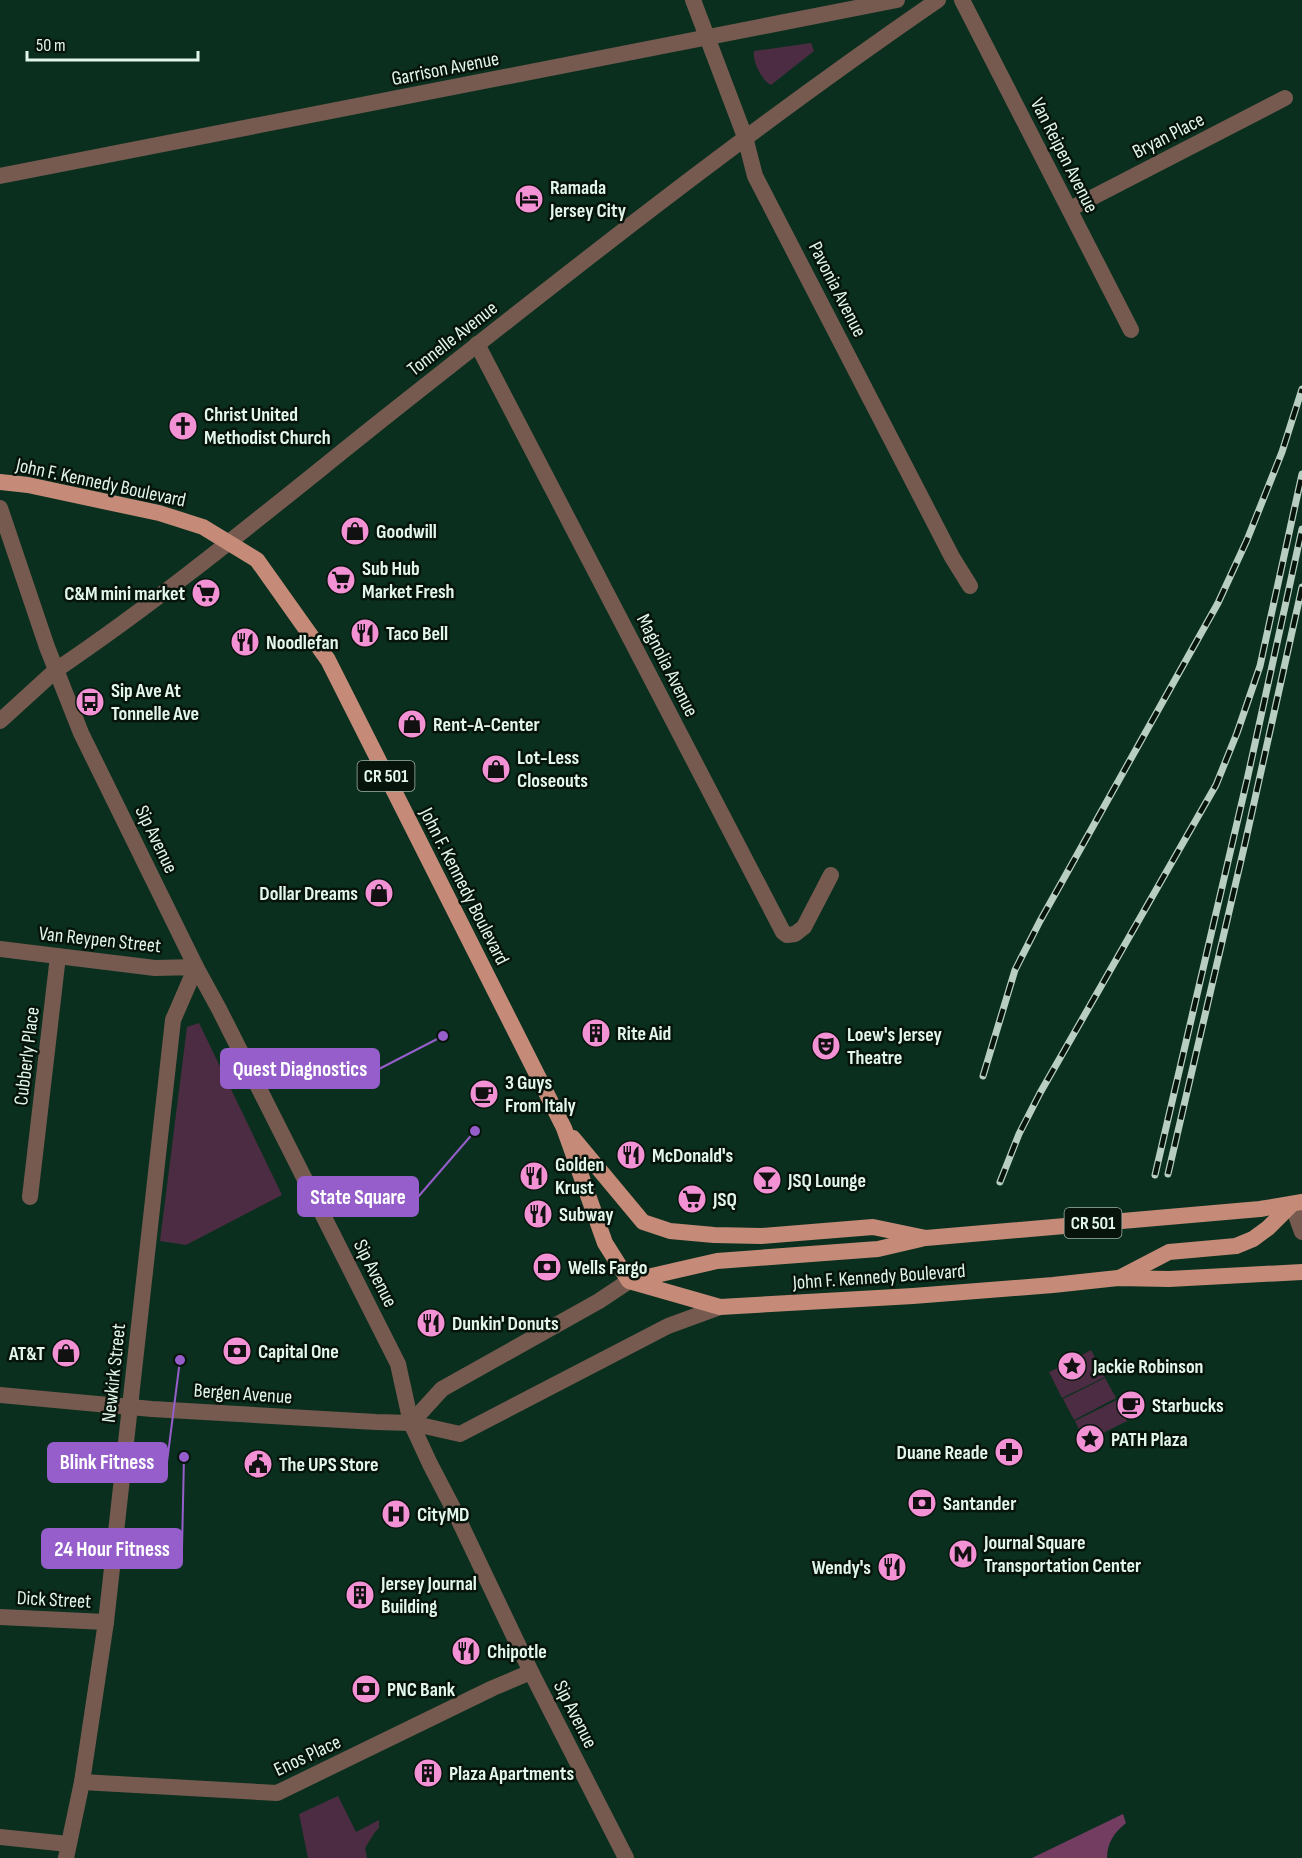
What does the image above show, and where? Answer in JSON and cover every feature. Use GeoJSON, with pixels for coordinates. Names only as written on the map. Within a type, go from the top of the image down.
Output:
{"type":"FeatureCollection","features":[{"type":"Feature","properties":{"kind":"main road","name":"John F. Kennedy Boulevard"},"geometry":{"type":"LineString","coordinates":[[0,482],[28,485],[159,513],[203,527],[257,560],[328,660],[564,1128],[606,1243],[629,1281],[720,1307],[913,1296],[1118,1278],[1169,1279],[1302,1272]]}},
{"type":"Feature","properties":{"kind":"main road","name":"John F. Kennedy Boulevard"},"geometry":{"type":"LineString","coordinates":[[564,1128],[643,1222],[670,1230],[714,1235],[760,1236],[873,1227],[926,1238],[1260,1209],[1297,1203]]}},
{"type":"Feature","properties":{"kind":"main road"},"geometry":{"type":"LineString","coordinates":[[1118,1278],[1169,1252],[1236,1246],[1253,1239],[1297,1203]]}},
{"type":"Feature","properties":{"kind":"main road"},"geometry":{"type":"LineString","coordinates":[[629,1281],[717,1261],[878,1249],[926,1238]]}},
{"type":"Feature","properties":{"kind":"street","name":"Pavonia Avenue"},"geometry":{"type":"LineString","coordinates":[[693,0],[745,137],[755,176],[952,557],[970,586]]}},
{"type":"Feature","properties":{"kind":"street","name":"Garrison Avenue"},"geometry":{"type":"LineString","coordinates":[[0,176],[897,0]]}},
{"type":"Feature","properties":{"kind":"street","name":"Tonnelle Avenue"},"geometry":{"type":"LineString","coordinates":[[0,721],[56,670],[230,543],[477,344],[745,137],[938,0]]}},
{"type":"Feature","properties":{"kind":"street","name":"Van Reipen Avenue"},"geometry":{"type":"LineString","coordinates":[[962,0],[1131,330]]}},
{"type":"Feature","properties":{"kind":"street","name":"Bryan Place"},"geometry":{"type":"LineString","coordinates":[[1070,209],[1285,98]]}},
{"type":"Feature","properties":{"kind":"street","name":"Magnolia Avenue"},"geometry":{"type":"LineString","coordinates":[[477,344],[786,935],[795,934],[804,927],[831,875]]}},
{"type":"Feature","properties":{"kind":"street","name":"Sip Avenue"},"geometry":{"type":"LineString","coordinates":[[0,508],[56,670],[81,733],[196,967],[398,1364],[411,1423],[531,1672],[626,1858]]}},
{"type":"Feature","properties":{"kind":"street","name":"Van Reypen Street"},"geometry":{"type":"LineString","coordinates":[[0,949],[155,968],[196,967]]}},
{"type":"Feature","properties":{"kind":"street","name":"Cubberly Place"},"geometry":{"type":"LineString","coordinates":[[30,1197],[58,956]]}},
{"type":"Feature","properties":{"kind":"street","name":"Newkirk Street"},"geometry":{"type":"LineString","coordinates":[[67,1851],[82,1782],[106,1622],[173,1020],[196,967]]}},
{"type":"Feature","properties":{"kind":"street"},"geometry":{"type":"LineString","coordinates":[[1297,1203],[1302,1232]]}},
{"type":"Feature","properties":{"kind":"street"},"geometry":{"type":"LineString","coordinates":[[411,1423],[442,1389],[599,1301],[629,1281]]}},
{"type":"Feature","properties":{"kind":"street","name":"Bergen Avenue"},"geometry":{"type":"LineString","coordinates":[[0,1395],[131,1407],[411,1423],[460,1434],[668,1326],[720,1307]]}},
{"type":"Feature","properties":{"kind":"street","name":"Dick Street"},"geometry":{"type":"LineString","coordinates":[[0,1617],[106,1622]]}},
{"type":"Feature","properties":{"kind":"street","name":"Enos Place"},"geometry":{"type":"LineString","coordinates":[[82,1782],[277,1793],[531,1672]]}},
{"type":"Feature","properties":{"kind":"street"},"geometry":{"type":"LineString","coordinates":[[0,1837],[67,1851]]}},
{"type":"Feature","properties":{"kind":"shaded area"},"geometry":{"type":"Polygon","coordinates":[[[811,43],[814,51],[771,85],[761,75],[756,65],[754,51],[811,43]]]}},
{"type":"Feature","properties":{"kind":"shaded area"},"geometry":{"type":"Polygon","coordinates":[[[199,1023],[282,1195],[186,1245],[160,1241],[187,1027],[199,1023]]]}},
{"type":"Feature","properties":{"kind":"shaded area"},"geometry":{"type":"Polygon","coordinates":[[[1091,1350],[1105,1377],[1062,1398],[1049,1372],[1066,1364],[1070,1372],[1079,1367],[1075,1359],[1091,1350]]]}},
{"type":"Feature","properties":{"kind":"shaded area"},"geometry":{"type":"Polygon","coordinates":[[[1105,1378],[1116,1398],[1074,1420],[1063,1399],[1105,1378]]]}},
{"type":"Feature","properties":{"kind":"shaded area"},"geometry":{"type":"Polygon","coordinates":[[[1117,1400],[1127,1421],[1085,1442],[1075,1421],[1117,1400]]]}},
{"type":"Feature","properties":{"kind":"shaded area"},"geometry":{"type":"Polygon","coordinates":[[[338,1796],[356,1832],[379,1820],[379,1828],[365,1848],[367,1858],[308,1858],[299,1814],[338,1796]]]}},
{"type":"Feature","properties":{"kind":"shaded area"},"geometry":{"type":"Polygon","coordinates":[[[1123,1814],[1126,1823],[1112,1838],[1107,1858],[1032,1858],[1123,1814]]]}},
{"type":"Feature","properties":{"kind":"railway"},"geometry":{"type":"LineString","coordinates":[[983,1076],[1015,970],[1040,921],[1218,603],[1247,540],[1282,452],[1302,389]]}},
{"type":"Feature","properties":{"kind":"railway"},"geometry":{"type":"LineString","coordinates":[[1000,1182],[1019,1134],[1040,1093],[1216,785],[1260,666],[1302,474]]}},
{"type":"Feature","properties":{"kind":"railway"},"geometry":{"type":"LineString","coordinates":[[1155,1175],[1247,780],[1302,529]]}},
{"type":"Feature","properties":{"kind":"railway"},"geometry":{"type":"LineString","coordinates":[[1168,1174],[1302,587]]}},
{"type":"Feature","properties":{"kind":"place","name":"Ramada Jersey City"},"geometry":{"type":"Point","coordinates":[529,199]}},
{"type":"Feature","properties":{"kind":"place","name":"Christ United Methodist Church"},"geometry":{"type":"Point","coordinates":[183,426]}},
{"type":"Feature","properties":{"kind":"place","name":"Goodwill"},"geometry":{"type":"Point","coordinates":[355,531]}},
{"type":"Feature","properties":{"kind":"place","name":"Sub Hub Market Fresh"},"geometry":{"type":"Point","coordinates":[341,580]}},
{"type":"Feature","properties":{"kind":"place","name":"C&M mini market"},"geometry":{"type":"Point","coordinates":[206,593]}},
{"type":"Feature","properties":{"kind":"place","name":"Taco Bell"},"geometry":{"type":"Point","coordinates":[365,633]}},
{"type":"Feature","properties":{"kind":"place","name":"Noodlefan"},"geometry":{"type":"Point","coordinates":[245,642]}},
{"type":"Feature","properties":{"kind":"place","name":"Sip Ave At Tonnelle Ave"},"geometry":{"type":"Point","coordinates":[90,702]}},
{"type":"Feature","properties":{"kind":"place","name":"Rent-A-Center"},"geometry":{"type":"Point","coordinates":[412,724]}},
{"type":"Feature","properties":{"kind":"place","name":"Lot-Less Closeouts"},"geometry":{"type":"Point","coordinates":[496,769]}},
{"type":"Feature","properties":{"kind":"place","name":"Dollar Dreams"},"geometry":{"type":"Point","coordinates":[379,893]}},
{"type":"Feature","properties":{"kind":"place","name":"Rite Aid"},"geometry":{"type":"Point","coordinates":[596,1033]}},
{"type":"Feature","properties":{"kind":"place","name":"Quest Diagnostics"},"geometry":{"type":"Point","coordinates":[443,1036]}},
{"type":"Feature","properties":{"kind":"place","name":"Loew's Jersey Theatre"},"geometry":{"type":"Point","coordinates":[826,1046]}},
{"type":"Feature","properties":{"kind":"place","name":"3 Guys From Italy"},"geometry":{"type":"Point","coordinates":[484,1094]}},
{"type":"Feature","properties":{"kind":"place","name":"State Square"},"geometry":{"type":"Point","coordinates":[475,1131]}},
{"type":"Feature","properties":{"kind":"place","name":"McDonald's"},"geometry":{"type":"Point","coordinates":[631,1155]}},
{"type":"Feature","properties":{"kind":"place","name":"Golden Krust"},"geometry":{"type":"Point","coordinates":[534,1176]}},
{"type":"Feature","properties":{"kind":"place","name":"JSQ Lounge"},"geometry":{"type":"Point","coordinates":[767,1180]}},
{"type":"Feature","properties":{"kind":"place","name":"JSQ"},"geometry":{"type":"Point","coordinates":[692,1199]}},
{"type":"Feature","properties":{"kind":"place","name":"Subway"},"geometry":{"type":"Point","coordinates":[538,1214]}},
{"type":"Feature","properties":{"kind":"place","name":"Wells Fargo"},"geometry":{"type":"Point","coordinates":[547,1267]}},
{"type":"Feature","properties":{"kind":"place","name":"Dunkin' Donuts"},"geometry":{"type":"Point","coordinates":[431,1323]}},
{"type":"Feature","properties":{"kind":"place","name":"Capital One"},"geometry":{"type":"Point","coordinates":[237,1351]}},
{"type":"Feature","properties":{"kind":"place","name":"AT&T"},"geometry":{"type":"Point","coordinates":[66,1353]}},
{"type":"Feature","properties":{"kind":"place","name":"Blink Fitness"},"geometry":{"type":"Point","coordinates":[180,1360]}},
{"type":"Feature","properties":{"kind":"place","name":"Jackie Robinson"},"geometry":{"type":"Point","coordinates":[1072,1366]}},
{"type":"Feature","properties":{"kind":"place","name":"Starbucks"},"geometry":{"type":"Point","coordinates":[1131,1405]}},
{"type":"Feature","properties":{"kind":"place","name":"PATH Plaza"},"geometry":{"type":"Point","coordinates":[1090,1439]}},
{"type":"Feature","properties":{"kind":"place","name":"Duane Reade"},"geometry":{"type":"Point","coordinates":[1009,1452]}},
{"type":"Feature","properties":{"kind":"place","name":"24 Hour Fitness"},"geometry":{"type":"Point","coordinates":[184,1457]}},
{"type":"Feature","properties":{"kind":"place","name":"The UPS Store"},"geometry":{"type":"Point","coordinates":[258,1464]}},
{"type":"Feature","properties":{"kind":"place","name":"Santander"},"geometry":{"type":"Point","coordinates":[922,1503]}},
{"type":"Feature","properties":{"kind":"place","name":"CityMD"},"geometry":{"type":"Point","coordinates":[396,1514]}},
{"type":"Feature","properties":{"kind":"place","name":"Journal Square Transportation Center"},"geometry":{"type":"Point","coordinates":[963,1554]}},
{"type":"Feature","properties":{"kind":"place","name":"Wendy's"},"geometry":{"type":"Point","coordinates":[892,1567]}},
{"type":"Feature","properties":{"kind":"place","name":"Jersey Journal Building"},"geometry":{"type":"Point","coordinates":[360,1595]}},
{"type":"Feature","properties":{"kind":"place","name":"Chipotle"},"geometry":{"type":"Point","coordinates":[466,1651]}},
{"type":"Feature","properties":{"kind":"place","name":"PNC Bank"},"geometry":{"type":"Point","coordinates":[366,1689]}},
{"type":"Feature","properties":{"kind":"place","name":"Plaza Apartments"},"geometry":{"type":"Point","coordinates":[428,1773]}}]}
